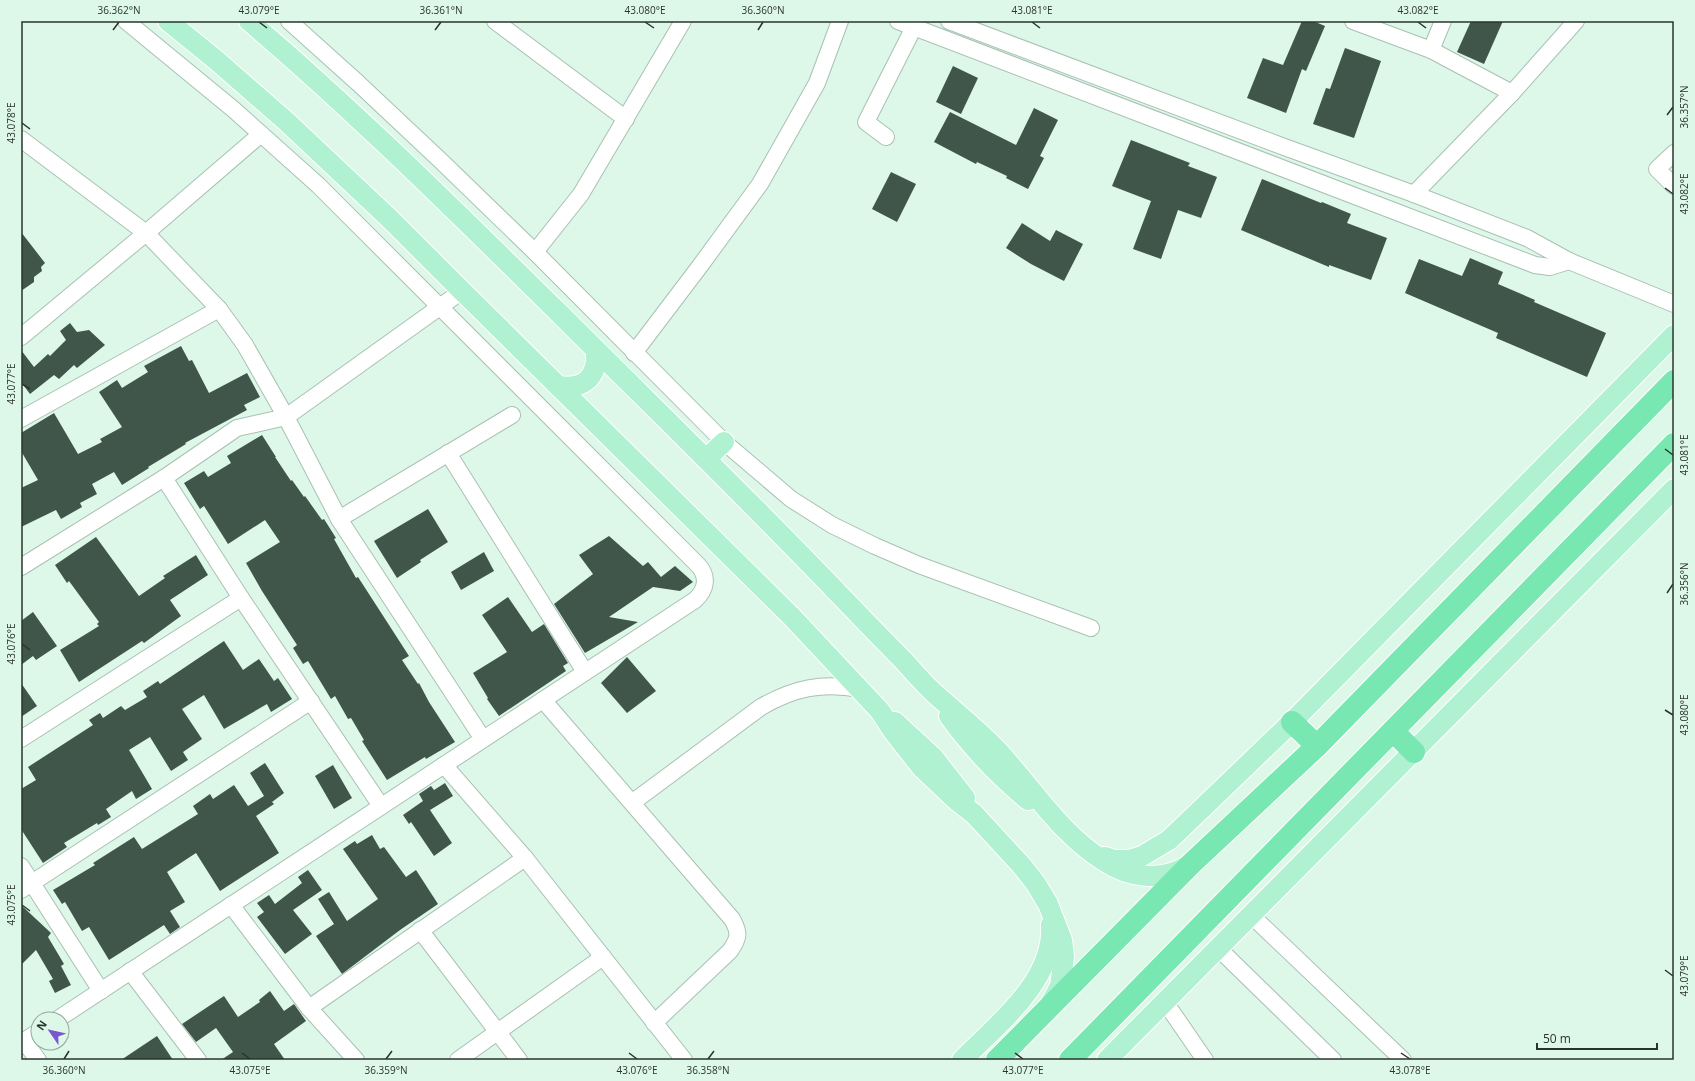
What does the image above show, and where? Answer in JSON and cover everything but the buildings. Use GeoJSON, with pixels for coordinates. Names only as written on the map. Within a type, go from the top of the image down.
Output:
{"type":"FeatureCollection","features":[{"type":"Feature","properties":{"kind":"highway"},"geometry":{"type":"LineString","coordinates":[[997,1060],[1192,863],[1317,746],[1674,382]]}},
{"type":"Feature","properties":{"kind":"highway"},"geometry":{"type":"LineString","coordinates":[[1070,1060],[1674,444]]}},
{"type":"Feature","properties":{"kind":"highway"},"geometry":{"type":"LineString","coordinates":[[1292,722],[1317,746]]}},
{"type":"Feature","properties":{"kind":"highway"},"geometry":{"type":"LineString","coordinates":[[1393,731],[1414,752]]}},
{"type":"Feature","properties":{"kind":"main road"},"geometry":{"type":"LineString","coordinates":[[168,21],[222,65],[298,133],[379,209],[792,617],[880,711],[893,731],[922,768],[950,795],[974,814],[1022,866],[1036,884],[1049,907],[1057,926],[1064,957],[1060,986],[1055,998],[1047,1010]]}},
{"type":"Feature","properties":{"kind":"main road"},"geometry":{"type":"LineString","coordinates":[[255,23],[387,145],[706,459],[933,692],[989,742],[1022,778],[1053,817],[1070,835],[1093,854],[1114,867],[1128,873],[1143,876],[1171,874],[1192,863]]}},
{"type":"Feature","properties":{"kind":"main road"},"geometry":{"type":"LineString","coordinates":[[1093,854],[1114,860],[1129,860],[1142,856],[1164,843],[1182,828],[1292,722],[1674,335]]}},
{"type":"Feature","properties":{"kind":"main road"},"geometry":{"type":"LineString","coordinates":[[558,386],[568,387],[579,385],[588,380],[594,371],[597,361],[596,351]]}},
{"type":"Feature","properties":{"kind":"main road"},"geometry":{"type":"LineString","coordinates":[[706,459],[724,442]]}},
{"type":"Feature","properties":{"kind":"main road"},"geometry":{"type":"LineString","coordinates":[[1108,1060],[1674,489]]}},
{"type":"Feature","properties":{"kind":"main road"},"geometry":{"type":"LineString","coordinates":[[962,1060],[1020,1001],[1041,970],[1049,952],[1051,933],[1049,907]]}},
{"type":"Feature","properties":{"kind":"street"},"geometry":{"type":"LineString","coordinates":[[70,1011],[695,600],[704,590],[705,583],[702,570],[318,185],[261,134],[126,21]]}},
{"type":"Feature","properties":{"kind":"street"},"geometry":{"type":"LineString","coordinates":[[289,21],[400,122],[535,252],[724,442],[791,499],[832,525],[919,565],[1091,628]]}},
{"type":"Feature","properties":{"kind":"street"},"geometry":{"type":"LineString","coordinates":[[495,21],[626,119]]}},
{"type":"Feature","properties":{"kind":"street"},"geometry":{"type":"LineString","coordinates":[[535,252],[581,194],[683,21]]}},
{"type":"Feature","properties":{"kind":"street"},"geometry":{"type":"LineString","coordinates":[[634,352],[760,184],[817,83],[840,21]]}},
{"type":"Feature","properties":{"kind":"street"},"geometry":{"type":"LineString","coordinates":[[898,21],[1535,265],[1550,267],[1569,262]]}},
{"type":"Feature","properties":{"kind":"street"},"geometry":{"type":"LineString","coordinates":[[949,21],[988,28],[1527,238],[1569,262],[1674,304]]}},
{"type":"Feature","properties":{"kind":"street"},"geometry":{"type":"LineString","coordinates":[[1353,21],[1430,50],[1512,93]]}},
{"type":"Feature","properties":{"kind":"street"},"geometry":{"type":"LineString","coordinates":[[1430,50],[1443,21]]}},
{"type":"Feature","properties":{"kind":"street"},"geometry":{"type":"LineString","coordinates":[[1414,194],[1512,93],[1576,21]]}},
{"type":"Feature","properties":{"kind":"street"},"geometry":{"type":"LineString","coordinates":[[886,137],[866,122],[914,27]]}},
{"type":"Feature","properties":{"kind":"street"},"geometry":{"type":"LineString","coordinates":[[983,53],[988,28]]}},
{"type":"Feature","properties":{"kind":"street"},"geometry":{"type":"LineString","coordinates":[[21,337],[146,233],[261,134]]}},
{"type":"Feature","properties":{"kind":"street"},"geometry":{"type":"LineString","coordinates":[[24,146],[146,233],[220,309],[245,344],[286,417],[339,519],[483,739]]}},
{"type":"Feature","properties":{"kind":"street"},"geometry":{"type":"LineString","coordinates":[[1674,153],[1657,169],[1674,186]]}},
{"type":"Feature","properties":{"kind":"street"},"geometry":{"type":"LineString","coordinates":[[21,567],[164,478],[237,428],[286,417],[462,291]]}},
{"type":"Feature","properties":{"kind":"street"},"geometry":{"type":"LineString","coordinates":[[21,419],[220,309]]}},
{"type":"Feature","properties":{"kind":"street"},"geometry":{"type":"LineString","coordinates":[[339,519],[512,415]]}},
{"type":"Feature","properties":{"kind":"street"},"geometry":{"type":"LineString","coordinates":[[448,453],[585,672]]}},
{"type":"Feature","properties":{"kind":"street"},"geometry":{"type":"LineString","coordinates":[[164,478],[241,598],[381,806]]}},
{"type":"Feature","properties":{"kind":"street"},"geometry":{"type":"LineString","coordinates":[[21,739],[241,598]]}},
{"type":"Feature","properties":{"kind":"street"},"geometry":{"type":"LineString","coordinates":[[633,802],[761,707],[776,698],[797,690],[826,685],[860,689]]}},
{"type":"Feature","properties":{"kind":"street"},"geometry":{"type":"LineString","coordinates":[[543,700],[633,802],[732,919],[738,930],[737,942],[730,951],[654,1023]]}},
{"type":"Feature","properties":{"kind":"street"},"geometry":{"type":"LineString","coordinates":[[26,886],[311,701]]}},
{"type":"Feature","properties":{"kind":"street"},"geometry":{"type":"LineString","coordinates":[[444,765],[525,858],[684,1060]]}},
{"type":"Feature","properties":{"kind":"street"},"geometry":{"type":"LineString","coordinates":[[309,1008],[525,858]]}},
{"type":"Feature","properties":{"kind":"street"},"geometry":{"type":"LineString","coordinates":[[21,866],[26,886],[101,991]]}},
{"type":"Feature","properties":{"kind":"street"},"geometry":{"type":"LineString","coordinates":[[231,905],[309,1008],[356,1060]]}},
{"type":"Feature","properties":{"kind":"street"},"geometry":{"type":"LineString","coordinates":[[1252,916],[1403,1060]]}},
{"type":"Feature","properties":{"kind":"street"},"geometry":{"type":"LineString","coordinates":[[420,930],[519,1060]]}},
{"type":"Feature","properties":{"kind":"street"},"geometry":{"type":"LineString","coordinates":[[1218,948],[1333,1060]]}},
{"type":"Feature","properties":{"kind":"street"},"geometry":{"type":"LineString","coordinates":[[458,1060],[603,957]]}},
{"type":"Feature","properties":{"kind":"street"},"geometry":{"type":"LineString","coordinates":[[130,971],[198,1060]]}},
{"type":"Feature","properties":{"kind":"street"},"geometry":{"type":"LineString","coordinates":[[1165,1002],[1205,1060]]}},
{"type":"Feature","properties":{"kind":"street"},"geometry":{"type":"LineString","coordinates":[[23,1042],[38,1060]]}}]}
